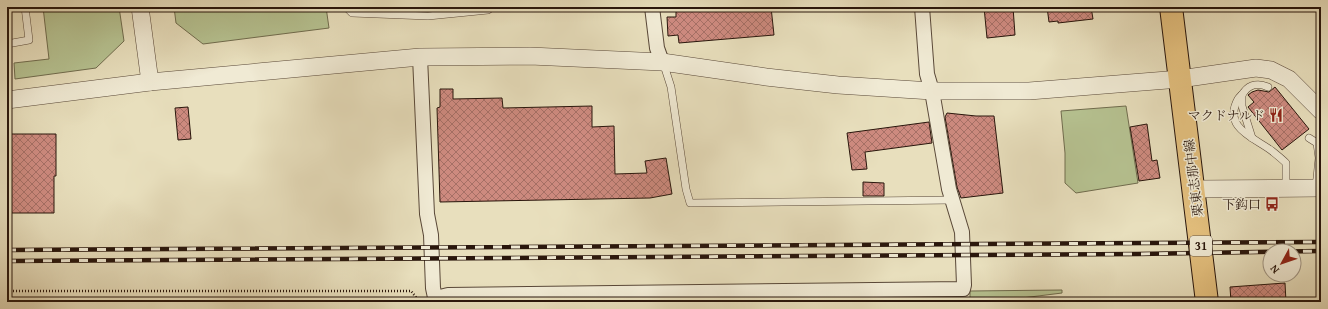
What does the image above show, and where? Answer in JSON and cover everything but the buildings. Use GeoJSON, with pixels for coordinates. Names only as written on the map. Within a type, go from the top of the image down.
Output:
{"type":"FeatureCollection","features":[{"type":"Feature","properties":{"kind":"main road","name":"栗東志那中線"},"geometry":{"type":"LineString","coordinates":[[1171,7],[1208,302]]}},
{"type":"Feature","properties":{"kind":"street"},"geometry":{"type":"LineString","coordinates":[[140,7],[150,82]]}},
{"type":"Feature","properties":{"kind":"street"},"geometry":{"type":"LineString","coordinates":[[652,7],[657,48],[662,62]]}},
{"type":"Feature","properties":{"kind":"street"},"geometry":{"type":"LineString","coordinates":[[420,57],[427,214],[431,235],[433,288],[436,300],[448,295],[963,289],[962,232],[949,189],[932,91],[927,74],[922,7]]}},
{"type":"Feature","properties":{"kind":"street"},"geometry":{"type":"LineString","coordinates":[[7,100],[150,82],[420,57],[530,56],[662,62],[766,77],[838,85],[932,91],[1029,91],[1180,79],[1256,68],[1271,70],[1289,79],[1321,111]]}},
{"type":"Feature","properties":{"kind":"street"},"geometry":{"type":"LineString","coordinates":[[1194,189],[1319,188]]}},
{"type":"Feature","properties":{"kind":"lane"},"geometry":{"type":"LineString","coordinates":[[7,44],[29,40],[25,7]]}},
{"type":"Feature","properties":{"kind":"lane"},"geometry":{"type":"LineString","coordinates":[[346,7],[352,13],[428,16],[488,10],[492,7]]}},
{"type":"Feature","properties":{"kind":"lane"},"geometry":{"type":"LineString","coordinates":[[662,62],[671,87],[686,189],[690,203],[952,200]]}},
{"type":"Feature","properties":{"kind":"lane"},"geometry":{"type":"LineString","coordinates":[[1268,87],[1263,85],[1252,85],[1246,89],[1238,98],[1234,111],[1235,124],[1245,134],[1273,151],[1286,163],[1286,188]]}},
{"type":"Feature","properties":{"kind":"lane"},"geometry":{"type":"LineString","coordinates":[[1242,95],[1242,106],[1252,138]]}},
{"type":"Feature","properties":{"kind":"lane"},"geometry":{"type":"LineString","coordinates":[[1309,138],[1318,143],[1319,188]]}},
{"type":"Feature","properties":{"kind":"path"},"geometry":{"type":"LineString","coordinates":[[7,291],[411,291],[420,302]]}},
{"type":"Feature","properties":{"kind":"green space"},"geometry":{"type":"Polygon","coordinates":[[[43,7],[119,7],[124,41],[96,68],[15,79],[14,63],[49,59],[43,7]]]}},
{"type":"Feature","properties":{"kind":"green space"},"geometry":{"type":"Polygon","coordinates":[[[174,7],[326,7],[329,28],[203,44],[176,23],[174,7]]]}},
{"type":"Feature","properties":{"kind":"green space"},"geometry":{"type":"Polygon","coordinates":[[[1126,106],[1138,183],[1076,193],[1065,183],[1065,153],[1061,111],[1126,106]]]}},
{"type":"Feature","properties":{"kind":"green space"},"geometry":{"type":"Polygon","coordinates":[[[1062,290],[1062,293],[990,302],[448,302],[970,298],[970,291],[1062,290]]]}},
{"type":"Feature","properties":{"kind":"railway"},"geometry":{"type":"LineString","coordinates":[[7,250],[1321,242]]}},
{"type":"Feature","properties":{"kind":"railway"},"geometry":{"type":"LineString","coordinates":[[7,261],[1138,254],[1321,251]]}},
{"type":"Feature","properties":{"kind":"place","name":"マクドナルド"},"geometry":{"type":"Point","coordinates":[1276,115]}},
{"type":"Feature","properties":{"kind":"place","name":"下鈎口"},"geometry":{"type":"Point","coordinates":[1272,204]}}]}
